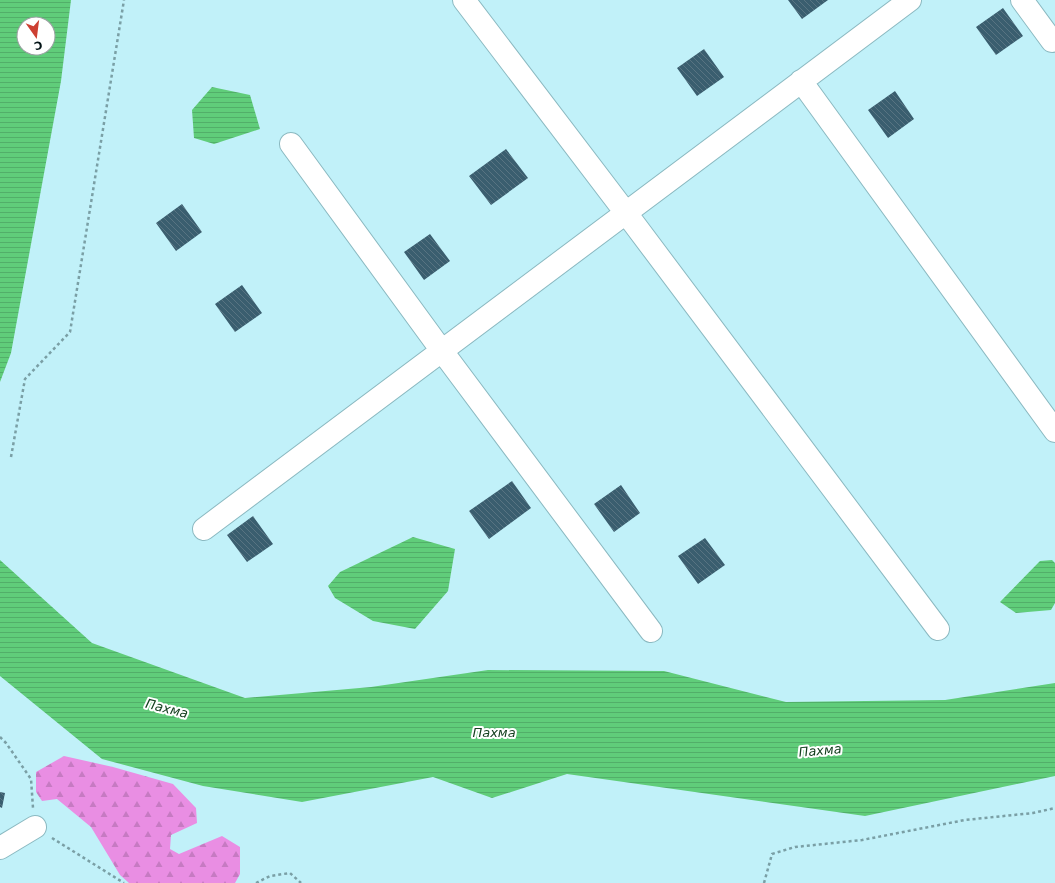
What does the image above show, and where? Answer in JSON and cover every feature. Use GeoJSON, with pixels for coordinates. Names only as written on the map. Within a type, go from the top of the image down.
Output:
{"type":"FeatureCollection","features":[{"type":"Feature","properties":{"kind":"street"},"geometry":{"type":"LineString","coordinates":[[464,0],[938,629]]}},
{"type":"Feature","properties":{"kind":"street"},"geometry":{"type":"LineString","coordinates":[[204,529],[910,0]]}},
{"type":"Feature","properties":{"kind":"street"},"geometry":{"type":"LineString","coordinates":[[1022,0],[1052,40]]}},
{"type":"Feature","properties":{"kind":"street"},"geometry":{"type":"LineString","coordinates":[[801,81],[1055,431]]}},
{"type":"Feature","properties":{"kind":"street"},"geometry":{"type":"LineString","coordinates":[[291,144],[442,351],[651,631]]}},
{"type":"Feature","properties":{"kind":"street"},"geometry":{"type":"LineString","coordinates":[[0,848],[35,827]]}},
{"type":"Feature","properties":{"kind":"path"},"geometry":{"type":"LineString","coordinates":[[11,457],[24,379],[70,332],[124,0]]}},
{"type":"Feature","properties":{"kind":"path"},"geometry":{"type":"LineString","coordinates":[[764,883],[772,854],[795,847],[862,840],[965,820],[1033,813],[1055,808]]}},
{"type":"Feature","properties":{"kind":"path"},"geometry":{"type":"LineString","coordinates":[[256,883],[270,876],[290,873],[301,883]]}},
{"type":"Feature","properties":{"kind":"green space"},"geometry":{"type":"Polygon","coordinates":[[[64,756],[113,767],[173,784],[196,808],[197,823],[171,835],[170,849],[179,854],[222,836],[240,847],[240,874],[235,883],[129,883],[120,875],[91,827],[57,799],[42,801],[36,792],[36,772],[64,756]]]}},
{"type":"Feature","properties":{"kind":"water"},"geometry":{"type":"Polygon","coordinates":[[[0,0],[71,0],[61,81],[11,353],[0,382],[0,0]]]}},
{"type":"Feature","properties":{"kind":"water"},"geometry":{"type":"Polygon","coordinates":[[[212,87],[250,95],[260,129],[214,144],[194,138],[192,110],[212,87]]]}},
{"type":"Feature","properties":{"kind":"water"},"geometry":{"type":"Polygon","coordinates":[[[413,537],[455,549],[448,591],[415,629],[373,621],[335,598],[328,586],[340,572],[413,537]]]}},
{"type":"Feature","properties":{"kind":"water","name":"Пахма"},"geometry":{"type":"Polygon","coordinates":[[[0,560],[92,643],[245,698],[371,687],[488,670],[664,671],[786,702],[945,700],[1055,683],[1055,776],[865,816],[567,774],[492,798],[433,777],[302,802],[203,786],[102,759],[0,676],[0,560]]]}},
{"type":"Feature","properties":{"kind":"water"},"geometry":{"type":"Polygon","coordinates":[[[1052,560],[1055,563],[1055,603],[1051,610],[1016,613],[1000,602],[1040,561],[1052,560]]]}},
{"type":"Feature","properties":{"kind":"building"},"geometry":{"type":"Polygon","coordinates":[[[788,0],[828,0],[802,19],[788,0]]]}},
{"type":"Feature","properties":{"kind":"building"},"geometry":{"type":"Polygon","coordinates":[[[1003,8],[1023,36],[996,55],[976,27],[1003,8]]]}},
{"type":"Feature","properties":{"kind":"building"},"geometry":{"type":"Polygon","coordinates":[[[704,49],[724,77],[697,96],[677,68],[704,49]]]}},
{"type":"Feature","properties":{"kind":"building"},"geometry":{"type":"Polygon","coordinates":[[[895,91],[914,119],[888,138],[868,110],[895,91]]]}},
{"type":"Feature","properties":{"kind":"building"},"geometry":{"type":"Polygon","coordinates":[[[506,149],[528,178],[491,205],[469,176],[506,149]]]}},
{"type":"Feature","properties":{"kind":"building"},"geometry":{"type":"Polygon","coordinates":[[[182,204],[202,232],[176,251],[156,223],[182,204]]]}},
{"type":"Feature","properties":{"kind":"building"},"geometry":{"type":"Polygon","coordinates":[[[430,234],[450,261],[424,280],[404,252],[430,234]]]}},
{"type":"Feature","properties":{"kind":"building"},"geometry":{"type":"Polygon","coordinates":[[[242,285],[262,313],[235,332],[215,304],[242,285]]]}},
{"type":"Feature","properties":{"kind":"building"},"geometry":{"type":"Polygon","coordinates":[[[512,481],[531,508],[489,539],[469,511],[512,481]]]}},
{"type":"Feature","properties":{"kind":"building"},"geometry":{"type":"Polygon","coordinates":[[[621,485],[640,513],[614,532],[594,504],[621,485]]]}},
{"type":"Feature","properties":{"kind":"building"},"geometry":{"type":"Polygon","coordinates":[[[253,516],[273,544],[247,562],[227,535],[253,516]]]}},
{"type":"Feature","properties":{"kind":"building"},"geometry":{"type":"Polygon","coordinates":[[[705,538],[725,565],[698,584],[678,556],[705,538]]]}},
{"type":"Feature","properties":{"kind":"building"},"geometry":{"type":"Polygon","coordinates":[[[0,792],[5,793],[2,808],[0,807],[0,792]]]}}]}
